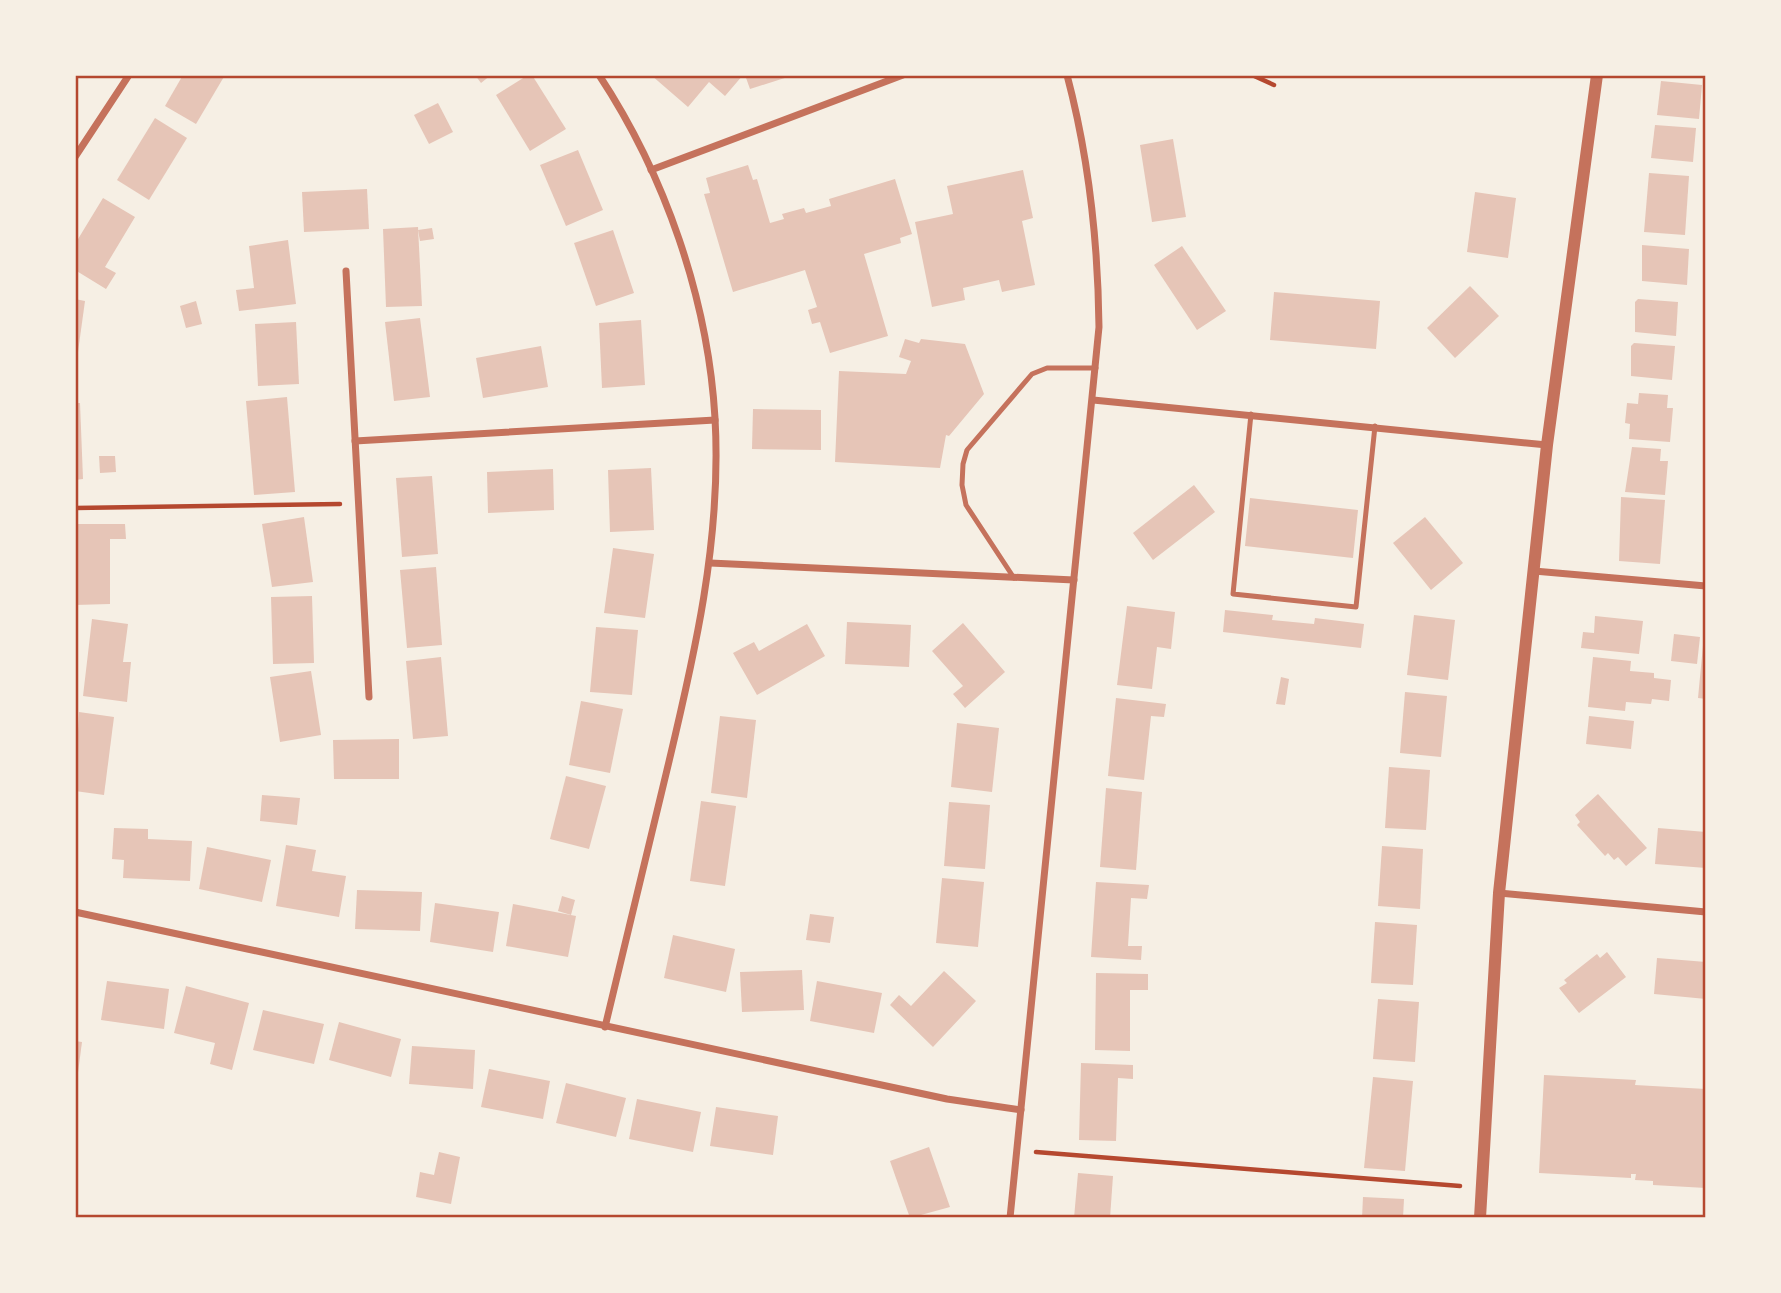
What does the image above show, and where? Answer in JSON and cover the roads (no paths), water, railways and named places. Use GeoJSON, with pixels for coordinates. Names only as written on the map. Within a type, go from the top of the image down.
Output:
{"type":"FeatureCollection","features":[{"type":"Feature","properties":{"kind":"street"},"geometry":{"type":"LineString","coordinates":[[75,157],[130,75]]}},
{"type":"Feature","properties":{"kind":"street"},"geometry":{"type":"LineString","coordinates":[[599,75],[652,170],[681,245],[699,312],[715,420],[710,563],[690,674],[605,1027]]}},
{"type":"Feature","properties":{"kind":"street"},"geometry":{"type":"LineString","coordinates":[[652,170],[903,75]]}},
{"type":"Feature","properties":{"kind":"street"},"geometry":{"type":"LineString","coordinates":[[1010,1218],[1096,368],[1098,263],[1088,169],[1067,75]]}},
{"type":"Feature","properties":{"kind":"street"},"geometry":{"type":"LineString","coordinates":[[1480,1218],[1499,893],[1547,445],[1597,75]]}},
{"type":"Feature","properties":{"kind":"street"},"geometry":{"type":"LineString","coordinates":[[346,271],[369,697]]}},
{"type":"Feature","properties":{"kind":"street"},"geometry":{"type":"LineString","coordinates":[[1093,400],[1547,445]]}},
{"type":"Feature","properties":{"kind":"street"},"geometry":{"type":"LineString","coordinates":[[355,441],[715,420]]}},
{"type":"Feature","properties":{"kind":"street"},"geometry":{"type":"LineString","coordinates":[[710,563],[1074,580]]}},
{"type":"Feature","properties":{"kind":"street"},"geometry":{"type":"LineString","coordinates":[[1534,570],[1706,586]]}},
{"type":"Feature","properties":{"kind":"street"},"geometry":{"type":"LineString","coordinates":[[1499,893],[1706,912]]}},
{"type":"Feature","properties":{"kind":"street"},"geometry":{"type":"LineString","coordinates":[[75,912],[947,1099],[1021,1110]]}},
{"type":"Feature","properties":{"kind":"lane"},"geometry":{"type":"LineString","coordinates":[[1014,579],[966,505],[962,485],[967,450],[1032,374],[1058,366],[1096,368]]}},
{"type":"Feature","properties":{"kind":"lane"},"geometry":{"type":"LineString","coordinates":[[1251,414],[1233,594],[1356,607],[1375,426]]}}]}
